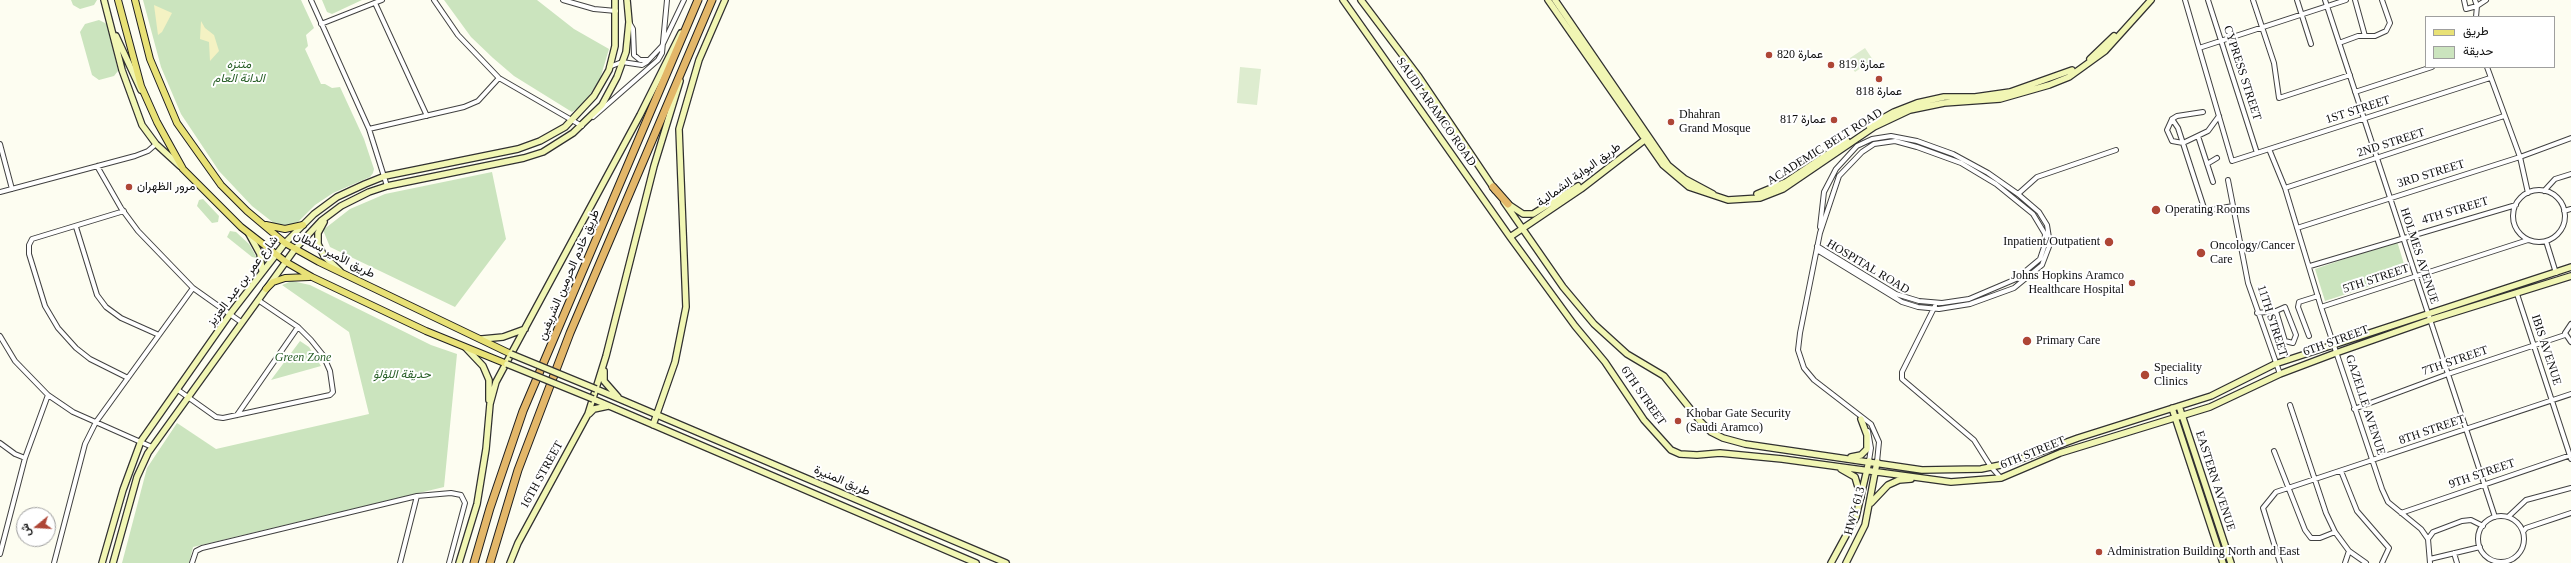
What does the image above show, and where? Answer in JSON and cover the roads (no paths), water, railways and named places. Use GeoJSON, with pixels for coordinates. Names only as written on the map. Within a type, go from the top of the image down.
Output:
{"type":"FeatureCollection","features":[{"type":"Feature","properties":{"kind":"highway","name":"طريق خادم الحرمين الشريفين"},"geometry":{"type":"LineString","coordinates":[[474,563],[490,508],[523,411],[697,0]]}},
{"type":"Feature","properties":{"kind":"highway","name":"طريق خادم الحرمين الشريفين"},"geometry":{"type":"LineString","coordinates":[[490,563],[518,470],[570,333],[712,0]]}},
{"type":"Feature","properties":{"kind":"highway"},"geometry":{"type":"LineString","coordinates":[[1493,186],[1508,204]]}},
{"type":"Feature","properties":{"kind":"main road"},"geometry":{"type":"LineString","coordinates":[[118,0],[144,93],[157,122],[183,169],[249,234],[286,262],[312,277],[466,348],[507,364]]}},
{"type":"Feature","properties":{"kind":"main road","name":"طريق الأمير سلطان"},"geometry":{"type":"LineString","coordinates":[[135,0],[150,59],[177,123],[221,185],[263,225],[295,249],[511,354]]}},
{"type":"Feature","properties":{"kind":"main road"},"geometry":{"type":"LineString","coordinates":[[263,225],[284,229],[303,225]]}},
{"type":"Feature","properties":{"kind":"main road"},"geometry":{"type":"LineString","coordinates":[[266,289],[273,282],[285,278],[312,277]]}},
{"type":"Feature","properties":{"kind":"street"},"geometry":{"type":"LineString","coordinates":[[104,0],[130,97],[142,125],[156,144],[183,169]]}},
{"type":"Feature","properties":{"kind":"street"},"geometry":{"type":"LineString","coordinates":[[311,0],[369,130],[387,186]]}},
{"type":"Feature","properties":{"kind":"street"},"geometry":{"type":"LineString","coordinates":[[321,24],[382,0]]}},
{"type":"Feature","properties":{"kind":"street"},"geometry":{"type":"LineString","coordinates":[[434,0],[458,35],[499,78],[573,119],[582,126]]}},
{"type":"Feature","properties":{"kind":"street"},"geometry":{"type":"LineString","coordinates":[[564,0],[594,9],[616,11]]}},
{"type":"Feature","properties":{"kind":"street","name":"شارع عمر بن عبد العزيز"},"geometry":{"type":"LineString","coordinates":[[102,563],[123,490],[141,441],[230,314],[285,243],[303,225],[337,197],[385,176],[518,149],[540,142],[566,127],[594,96],[609,67],[615,46],[615,0]]}},
{"type":"Feature","properties":{"kind":"street"},"geometry":{"type":"LineString","coordinates":[[588,121],[602,105],[617,77],[622,62],[629,22],[627,0]]}},
{"type":"Feature","properties":{"kind":"street"},"geometry":{"type":"LineString","coordinates":[[609,67],[622,62],[642,65],[651,59],[662,46],[667,0]]}},
{"type":"Feature","properties":{"kind":"street"},"geometry":{"type":"LineString","coordinates":[[114,563],[137,477],[152,447],[295,249],[321,221],[334,211],[370,192],[387,186],[524,158],[543,152],[582,126],[658,60],[662,46],[684,0]]}},
{"type":"Feature","properties":{"kind":"street"},"geometry":{"type":"LineString","coordinates":[[490,404],[496,382],[643,108],[697,0]]}},
{"type":"Feature","properties":{"kind":"street"},"geometry":{"type":"LineString","coordinates":[[653,425],[675,362],[686,307],[678,129],[699,60],[725,0]]}},
{"type":"Feature","properties":{"kind":"street","name":"SAUDI ARAMCO ROAD"},"geometry":{"type":"LineString","coordinates":[[1343,0],[1510,237]]}},
{"type":"Feature","properties":{"kind":"street","name":"SAUDI ARAMCO ROAD"},"geometry":{"type":"LineString","coordinates":[[1361,0],[1419,77],[1522,229]]}},
{"type":"Feature","properties":{"kind":"street","name":"ACADEMIC BELT ROAD"},"geometry":{"type":"LineString","coordinates":[[1548,0],[1647,139],[1668,165],[1692,184],[1726,197],[1757,194],[1786,182],[1878,120],[1903,108],[1932,99],[2010,92],[2071,71],[2085,63],[2113,37],[2146,0]]}},
{"type":"Feature","properties":{"kind":"street","name":"ACADEMIC BELT ROAD"},"geometry":{"type":"LineString","coordinates":[[1555,0],[1663,165],[1689,188],[1706,195],[1728,200],[1760,198],[1784,189],[1874,127],[1903,113],[1944,103],[2000,100],[2049,85],[2068,76],[2105,51],[2151,0]]}},
{"type":"Feature","properties":{"kind":"street"},"geometry":{"type":"LineString","coordinates":[[2185,0],[2219,116],[2208,131],[2183,143],[2172,141],[2167,130],[2172,119],[2177,116],[2203,112]]}},
{"type":"Feature","properties":{"kind":"street","name":"CYPRESS STREET"},"geometry":{"type":"LineString","coordinates":[[2208,0],[2257,153]]}},
{"type":"Feature","properties":{"kind":"street"},"geometry":{"type":"LineString","coordinates":[[2253,0],[2274,63],[2279,98],[2350,75]]}},
{"type":"Feature","properties":{"kind":"street"},"geometry":{"type":"LineString","coordinates":[[2297,0],[2311,44]]}},
{"type":"Feature","properties":{"kind":"street","name":"HOLMES AVENUE"},"geometry":{"type":"LineString","coordinates":[[2325,0],[2495,517]]}},
{"type":"Feature","properties":{"kind":"street"},"geometry":{"type":"LineString","coordinates":[[2199,48],[2346,0]]}},
{"type":"Feature","properties":{"kind":"street"},"geometry":{"type":"LineString","coordinates":[[2355,0],[2365,36]]}},
{"type":"Feature","properties":{"kind":"street"},"geometry":{"type":"LineString","coordinates":[[2339,43],[2358,36],[2375,36],[2386,31],[2390,22],[2382,0]]}},
{"type":"Feature","properties":{"kind":"street"},"geometry":{"type":"LineString","coordinates":[[2464,0],[2466,9],[2477,6],[2486,0]]}},
{"type":"Feature","properties":{"kind":"street"},"geometry":{"type":"LineString","coordinates":[[2475,0],[2477,6],[2476,16]]}},
{"type":"Feature","properties":{"kind":"street"},"geometry":{"type":"LineString","coordinates":[[375,3],[427,116]]}},
{"type":"Feature","properties":{"kind":"street"},"geometry":{"type":"LineString","coordinates":[[110,22],[137,84],[144,93]]}},
{"type":"Feature","properties":{"kind":"street"},"geometry":{"type":"LineString","coordinates":[[629,22],[633,29],[634,55],[640,60],[651,59]]}},
{"type":"Feature","properties":{"kind":"street"},"geometry":{"type":"LineString","coordinates":[[622,401],[604,381],[606,356],[654,166],[689,54]]}},
{"type":"Feature","properties":{"kind":"street"},"geometry":{"type":"LineString","coordinates":[[2355,92],[2429,68]]}},
{"type":"Feature","properties":{"kind":"street"},"geometry":{"type":"LineString","coordinates":[[2488,68],[2490,78],[2520,157],[2528,193]]}},
{"type":"Feature","properties":{"kind":"street"},"geometry":{"type":"LineString","coordinates":[[369,130],[464,107],[478,101],[499,78]]}},
{"type":"Feature","properties":{"kind":"street","name":"1ST STREET"},"geometry":{"type":"LineString","coordinates":[[2219,116],[2232,161],[2490,78]]}},
{"type":"Feature","properties":{"kind":"street","name":"2ND STREET"},"geometry":{"type":"LineString","coordinates":[[2284,188],[2377,159],[2504,116]]}},
{"type":"Feature","properties":{"kind":"street"},"geometry":{"type":"LineString","coordinates":[[2172,119],[2183,143],[2206,212],[2233,206]]}},
{"type":"Feature","properties":{"kind":"street","name":"HOSPITAL ROAD"},"geometry":{"type":"LineString","coordinates":[[1817,248],[1894,298],[1910,305],[1934,309],[1964,306],[2014,288],[2042,265],[2050,244],[2047,225],[2039,212],[2018,194],[1962,158],[1917,141],[1885,136],[1858,146],[1844,158],[1829,181],[1822,206],[1820,233],[1798,342],[1800,359],[1814,380],[1853,410],[1867,418],[1874,428],[1878,442],[1877,462]]}},
{"type":"Feature","properties":{"kind":"street"},"geometry":{"type":"LineString","coordinates":[[2198,136],[2213,182]]}},
{"type":"Feature","properties":{"kind":"street","name":"3RD STREET"},"geometry":{"type":"LineString","coordinates":[[2297,228],[2390,197],[2520,157],[2571,138]]}},
{"type":"Feature","properties":{"kind":"street","name":"طريق البوابة الشمالية"},"geometry":{"type":"LineString","coordinates":[[1510,237],[1581,189],[1589,181],[1647,139]]}},
{"type":"Feature","properties":{"kind":"street","name":"HOSPITAL ROAD"},"geometry":{"type":"LineString","coordinates":[[1817,248],[1887,289],[1911,299],[1937,303],[1969,299],[2004,286],[2026,272],[2040,258],[2046,241],[2042,226],[2015,198],[1975,171],[1949,158],[1902,142],[1882,142],[1862,152],[1839,176],[1820,233]]}},
{"type":"Feature","properties":{"kind":"street"},"geometry":{"type":"LineString","coordinates":[[0,144],[12,189]]}},
{"type":"Feature","properties":{"kind":"street"},"geometry":{"type":"LineString","coordinates":[[0,192],[135,156],[148,151],[156,144]]}},
{"type":"Feature","properties":{"kind":"street","name":"GAZELLE AVENUE"},"geometry":{"type":"LineString","coordinates":[[2269,149],[2284,188],[2310,266],[2321,307],[2335,344],[2354,409],[2388,502],[2421,529],[2428,539]]}},
{"type":"Feature","properties":{"kind":"street"},"geometry":{"type":"LineString","coordinates":[[2015,198],[2036,177],[2116,150]]}},
{"type":"Feature","properties":{"kind":"street"},"geometry":{"type":"LineString","coordinates":[[2207,164],[2217,158]]}},
{"type":"Feature","properties":{"kind":"street"},"geometry":{"type":"LineString","coordinates":[[97,166],[138,231],[193,288],[241,322]]}},
{"type":"Feature","properties":{"kind":"street"},"geometry":{"type":"LineString","coordinates":[[2544,191],[2555,179],[2571,174]]}},
{"type":"Feature","properties":{"kind":"street","name":"11TH STREET"},"geometry":{"type":"LineString","coordinates":[[2228,180],[2248,283],[2257,313],[2280,374]]}},
{"type":"Feature","properties":{"kind":"street"},"geometry":{"type":"LineString","coordinates":[[1508,204],[1523,214],[1533,214],[1589,181]]}},
{"type":"Feature","properties":{"kind":"street"},"geometry":{"type":"LineString","coordinates":[[2544,191],[2557,199],[2564,211],[2562,228],[2554,238],[2546,241],[2528,240],[2520,235],[2514,224],[2513,212],[2516,205],[2528,193],[2544,191]]}},
{"type":"Feature","properties":{"kind":"street","name":"4TH STREET"},"geometry":{"type":"LineString","coordinates":[[2310,266],[2403,237],[2516,205]]}},
{"type":"Feature","properties":{"kind":"street"},"geometry":{"type":"LineString","coordinates":[[2564,211],[2571,209]]}},
{"type":"Feature","properties":{"kind":"street"},"geometry":{"type":"LineString","coordinates":[[124,211],[76,227],[32,239],[29,245],[29,254],[45,306],[58,328],[76,348],[90,359],[128,378]]}},
{"type":"Feature","properties":{"kind":"street"},"geometry":{"type":"LineString","coordinates":[[334,211],[320,227],[318,244],[324,256],[340,271]]}},
{"type":"Feature","properties":{"kind":"street"},"geometry":{"type":"LineString","coordinates":[[76,227],[97,295],[106,307],[121,318],[159,335]]}},
{"type":"Feature","properties":{"kind":"street","name":"6TH STREET"},"geometry":{"type":"LineString","coordinates":[[1522,229],[1563,287],[1594,324],[1627,354],[1664,376],[1700,421],[1711,432],[1723,438],[1745,444],[1877,462],[1922,470],[1991,468],[2211,396],[2275,364],[2571,267]]}},
{"type":"Feature","properties":{"kind":"street"},"geometry":{"type":"LineString","coordinates":[[249,234],[260,254],[262,272]]}},
{"type":"Feature","properties":{"kind":"street","name":"6TH STREET"},"geometry":{"type":"LineString","coordinates":[[1510,237],[1575,326],[1606,362],[1644,420],[1671,450],[1680,454],[1697,455],[1720,453],[1826,464],[1951,482],[2001,478],[2060,453],[2210,407],[2280,374],[2337,352],[2430,320],[2571,276]]}},
{"type":"Feature","properties":{"kind":"street","name":"5TH STREET"},"geometry":{"type":"LineString","coordinates":[[2321,307],[2528,240]]}},
{"type":"Feature","properties":{"kind":"street"},"geometry":{"type":"LineString","coordinates":[[2546,241],[2556,272]]}},
{"type":"Feature","properties":{"kind":"street"},"geometry":{"type":"LineString","coordinates":[[54,563],[85,444],[96,422],[193,288]]}},
{"type":"Feature","properties":{"kind":"street","name":"IBIS AVENUE"},"geometry":{"type":"LineString","coordinates":[[2517,294],[2571,456]]}},
{"type":"Feature","properties":{"kind":"street"},"geometry":{"type":"LineString","coordinates":[[2309,336],[2298,307],[2299,302],[2318,296]]}},
{"type":"Feature","properties":{"kind":"street"},"geometry":{"type":"LineString","coordinates":[[178,390],[216,417],[237,415],[330,395],[334,392],[330,371],[323,355],[298,327],[258,300]]}},
{"type":"Feature","properties":{"kind":"street"},"geometry":{"type":"LineString","coordinates":[[1937,303],[1902,372],[1902,379],[1974,440],[1991,468],[2001,478]]}},
{"type":"Feature","properties":{"kind":"street"},"geometry":{"type":"LineString","coordinates":[[2257,313],[2276,312],[2285,307],[2296,335],[2293,343],[2285,341],[2276,312]]}},
{"type":"Feature","properties":{"kind":"street"},"geometry":{"type":"LineString","coordinates":[[2571,324],[2566,329],[2565,335],[2571,342]]}},
{"type":"Feature","properties":{"kind":"street"},"geometry":{"type":"LineString","coordinates":[[237,415],[298,327]]}},
{"type":"Feature","properties":{"kind":"street"},"geometry":{"type":"LineString","coordinates":[[482,339],[503,338],[525,329]]}},
{"type":"Feature","properties":{"kind":"street","name":"7TH STREET"},"geometry":{"type":"LineString","coordinates":[[2354,409],[2448,374],[2534,344],[2565,335]]}},
{"type":"Feature","properties":{"kind":"street"},"geometry":{"type":"LineString","coordinates":[[0,336],[15,361],[48,396],[72,412],[152,447]]}},
{"type":"Feature","properties":{"kind":"street"},"geometry":{"type":"LineString","coordinates":[[459,563],[477,504],[486,449],[490,404],[489,380],[483,366],[466,348]]}},
{"type":"Feature","properties":{"kind":"street","name":"طريق الأمير سلطان"},"geometry":{"type":"LineString","coordinates":[[511,354],[622,401]]}},
{"type":"Feature","properties":{"kind":"street","name":"16TH STREET"},"geometry":{"type":"LineString","coordinates":[[510,563],[518,542],[588,414],[606,356]]}},
{"type":"Feature","properties":{"kind":"street","name":"طريق المنيرة"},"geometry":{"type":"LineString","coordinates":[[507,364],[609,405],[664,430],[976,563]]}},
{"type":"Feature","properties":{"kind":"street","name":"8TH STREET"},"geometry":{"type":"LineString","coordinates":[[2280,563],[2263,508],[2276,492],[2571,394]]}},
{"type":"Feature","properties":{"kind":"street"},"geometry":{"type":"LineString","coordinates":[[0,554],[25,458],[48,396]]}},
{"type":"Feature","properties":{"kind":"street","name":"طريق المنيرة"},"geometry":{"type":"LineString","coordinates":[[622,401],[657,414],[1006,563]]}},
{"type":"Feature","properties":{"kind":"street"},"geometry":{"type":"LineString","coordinates":[[2290,404],[2314,480],[2335,532],[2349,551],[2366,563]]}},
{"type":"Feature","properties":{"kind":"street"},"geometry":{"type":"LineString","coordinates":[[588,414],[594,409],[609,405]]}},
{"type":"Feature","properties":{"kind":"street","name":"EASTERN AVENUE"},"geometry":{"type":"LineString","coordinates":[[2179,406],[2231,563]]}},
{"type":"Feature","properties":{"kind":"street","name":"EASTERN AVENUE"},"geometry":{"type":"LineString","coordinates":[[2172,408],[2223,563]]}},
{"type":"Feature","properties":{"kind":"street","name":"HOSPITAL ROAD"},"geometry":{"type":"LineString","coordinates":[[1831,563],[1848,534],[1861,502],[1870,461],[1871,440],[1861,419],[1853,410]]}},
{"type":"Feature","properties":{"kind":"street"},"geometry":{"type":"LineString","coordinates":[[1844,458],[1858,456],[1867,449],[1867,434],[1861,419]]}},
{"type":"Feature","properties":{"kind":"street"},"geometry":{"type":"LineString","coordinates":[[0,443],[15,454],[25,458]]}},
{"type":"Feature","properties":{"kind":"street"},"geometry":{"type":"LineString","coordinates":[[2274,451],[2288,488],[2311,538],[2320,538],[2335,532]]}},
{"type":"Feature","properties":{"kind":"street","name":"9TH STREET"},"geometry":{"type":"LineString","coordinates":[[2401,513],[2484,483],[2571,456]]}},
{"type":"Feature","properties":{"kind":"street","name":"HWY 613"},"geometry":{"type":"LineString","coordinates":[[1846,563],[1865,525],[1877,462]]}},
{"type":"Feature","properties":{"kind":"street"},"geometry":{"type":"LineString","coordinates":[[1826,464],[1853,474],[1858,482],[1861,502]]}},
{"type":"Feature","properties":{"kind":"street"},"geometry":{"type":"LineString","coordinates":[[2341,471],[2357,511],[2389,548],[2382,563]]}},
{"type":"Feature","properties":{"kind":"street"},"geometry":{"type":"LineString","coordinates":[[1870,505],[1879,492],[1893,482],[1921,478]]}},
{"type":"Feature","properties":{"kind":"street"},"geometry":{"type":"LineString","coordinates":[[2508,517],[2526,500],[2571,488]]}},
{"type":"Feature","properties":{"kind":"street"},"geometry":{"type":"LineString","coordinates":[[192,563],[196,551],[202,548],[417,496],[451,493],[461,495],[464,499],[464,509],[449,563]]}},
{"type":"Feature","properties":{"kind":"street"},"geometry":{"type":"LineString","coordinates":[[400,563],[417,496]]}},
{"type":"Feature","properties":{"kind":"street"},"geometry":{"type":"LineString","coordinates":[[2523,532],[2526,528],[2571,513]]}},
{"type":"Feature","properties":{"kind":"street"},"geometry":{"type":"LineString","coordinates":[[2495,517],[2508,517],[2517,523],[2523,532],[2523,546],[2515,557],[2505,562],[2496,562],[2485,555],[2480,547],[2479,536],[2483,526],[2495,517]]}},
{"type":"Feature","properties":{"kind":"street"},"geometry":{"type":"LineString","coordinates":[[2480,547],[2454,553],[2430,561],[2428,539],[2433,532],[2462,521],[2471,520],[2483,526]]}},
{"type":"Feature","properties":{"kind":"street"},"geometry":{"type":"LineString","coordinates":[[2345,563],[2349,551]]}},
{"type":"Feature","properties":{"kind":"street"},"geometry":{"type":"LineString","coordinates":[[2454,553],[2457,563]]}},
{"type":"Feature","properties":{"kind":"street"},"geometry":{"type":"LineString","coordinates":[[2515,557],[2518,563]]}},
{"type":"Feature","properties":{"kind":"place","name":"عمارة 820"},"geometry":{"type":"Point","coordinates":[1769,55]}},
{"type":"Feature","properties":{"kind":"place","name":"عمارة 819"},"geometry":{"type":"Point","coordinates":[1831,65]}},
{"type":"Feature","properties":{"kind":"place","name":"عمارة 818"},"geometry":{"type":"Point","coordinates":[1879,79]}},
{"type":"Feature","properties":{"kind":"place","name":"عمارة 817"},"geometry":{"type":"Point","coordinates":[1834,120]}},
{"type":"Feature","properties":{"kind":"place","name":"Dhahran Grand Mosque"},"geometry":{"type":"Point","coordinates":[1671,122]}},
{"type":"Feature","properties":{"kind":"place","name":"مرور الظهران"},"geometry":{"type":"Point","coordinates":[129,187]}},
{"type":"Feature","properties":{"kind":"place","name":"Operating Rooms"},"geometry":{"type":"Point","coordinates":[2156,210]}},
{"type":"Feature","properties":{"kind":"place","name":"Inpatient/Outpatient"},"geometry":{"type":"Point","coordinates":[2109,242]}},
{"type":"Feature","properties":{"kind":"place","name":"Oncology/Cancer Care"},"geometry":{"type":"Point","coordinates":[2201,253]}},
{"type":"Feature","properties":{"kind":"place","name":"Johns Hopkins Aramco Healthcare Hospital"},"geometry":{"type":"Point","coordinates":[2132,283]}},
{"type":"Feature","properties":{"kind":"place","name":"Primary Care"},"geometry":{"type":"Point","coordinates":[2027,341]}},
{"type":"Feature","properties":{"kind":"place","name":"Speciality Clinics"},"geometry":{"type":"Point","coordinates":[2145,375]}},
{"type":"Feature","properties":{"kind":"place","name":"Khobar Gate Security (Saudi Aramco)"},"geometry":{"type":"Point","coordinates":[1678,421]}},
{"type":"Feature","properties":{"kind":"place","name":"Administration Building North and East"},"geometry":{"type":"Point","coordinates":[2099,552]}},
{"type":"Feature","properties":{"kind":"park label","name":"متنزه الدانة العام"},"geometry":{"type":"Point","coordinates":[239,72]}},
{"type":"Feature","properties":{"kind":"park label","name":"Green Zone"},"geometry":{"type":"Point","coordinates":[303,358]}},
{"type":"Feature","properties":{"kind":"park label","name":"حديقة اللؤلؤ"},"geometry":{"type":"Point","coordinates":[402,375]}}]}
